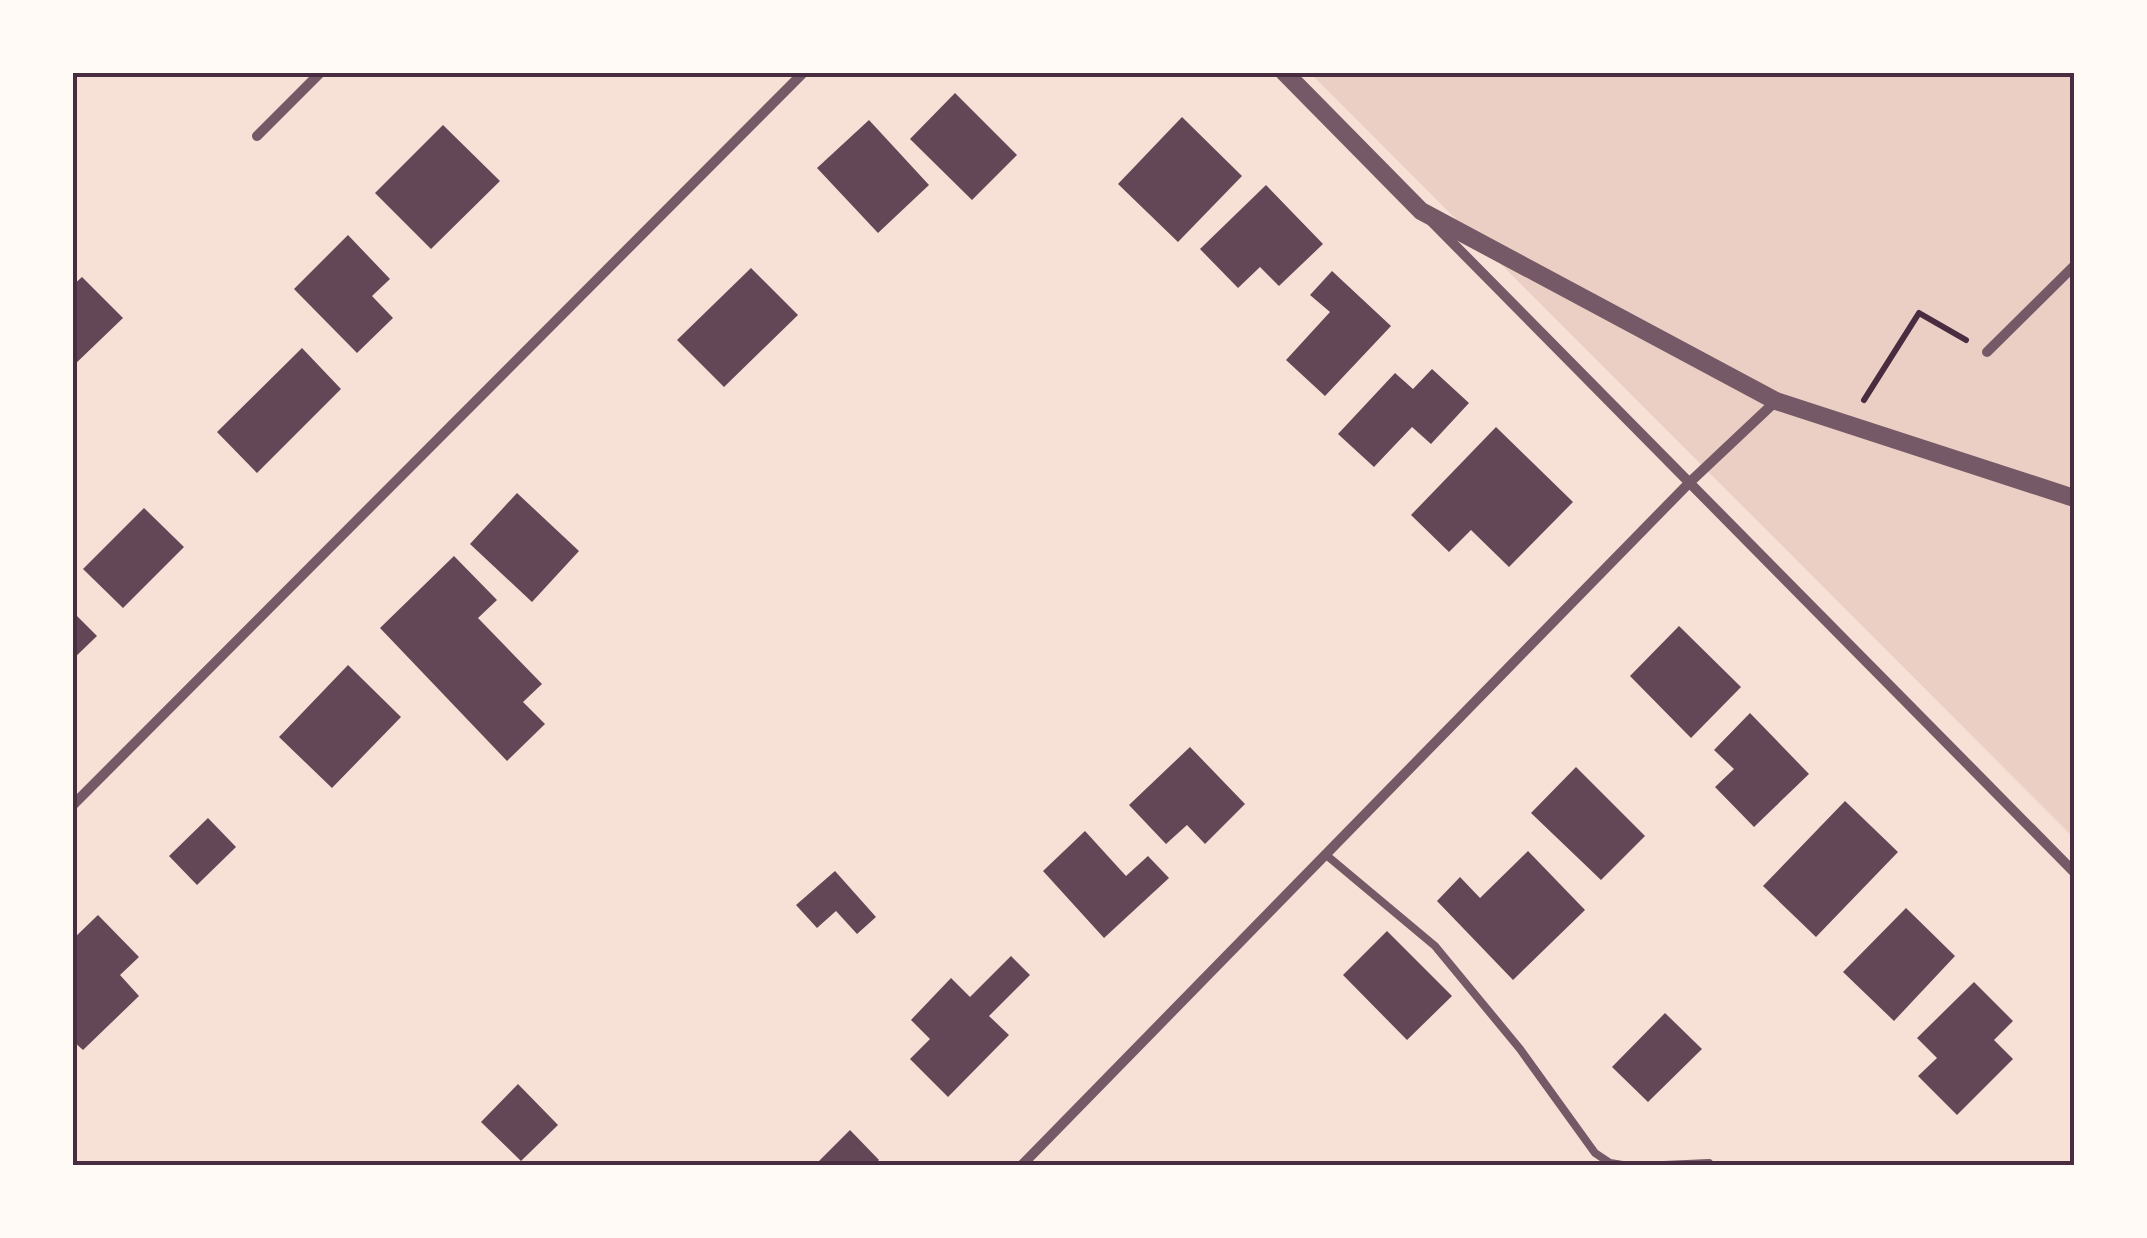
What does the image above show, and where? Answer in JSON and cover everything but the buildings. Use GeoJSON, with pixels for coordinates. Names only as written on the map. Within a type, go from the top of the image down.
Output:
{"type":"FeatureCollection","features":[{"type":"Feature","properties":{"kind":"street"},"geometry":{"type":"LineString","coordinates":[[258,136],[321,72]]}},
{"type":"Feature","properties":{"kind":"street"},"geometry":{"type":"LineString","coordinates":[[72,806],[804,72]]}},
{"type":"Feature","properties":{"kind":"street"},"geometry":{"type":"LineString","coordinates":[[1284,72],[2074,872]]}},
{"type":"Feature","properties":{"kind":"street"},"geometry":{"type":"LineString","coordinates":[[1421,212],[1776,402],[2074,498]]}},
{"type":"Feature","properties":{"kind":"street"},"geometry":{"type":"LineString","coordinates":[[1987,352],[2074,266]]}},
{"type":"Feature","properties":{"kind":"street"},"geometry":{"type":"LineString","coordinates":[[1021,1166],[1690,482],[1776,402]]}},
{"type":"Feature","properties":{"kind":"lane"},"geometry":{"type":"LineString","coordinates":[[1325,854],[1435,946],[1520,1049],[1594,1153],[1610,1163],[1629,1166]]}},
{"type":"Feature","properties":{"kind":"lane"},"geometry":{"type":"LineString","coordinates":[[1641,1166],[1709,1163]]}},
{"type":"Feature","properties":{"kind":"path"},"geometry":{"type":"LineString","coordinates":[[1864,402],[1919,313],[1987,352]]}},
{"type":"Feature","properties":{"kind":"shaded area"},"geometry":{"type":"Polygon","coordinates":[[[1310,73],[2074,73],[2074,838],[1310,73]]]}}]}
